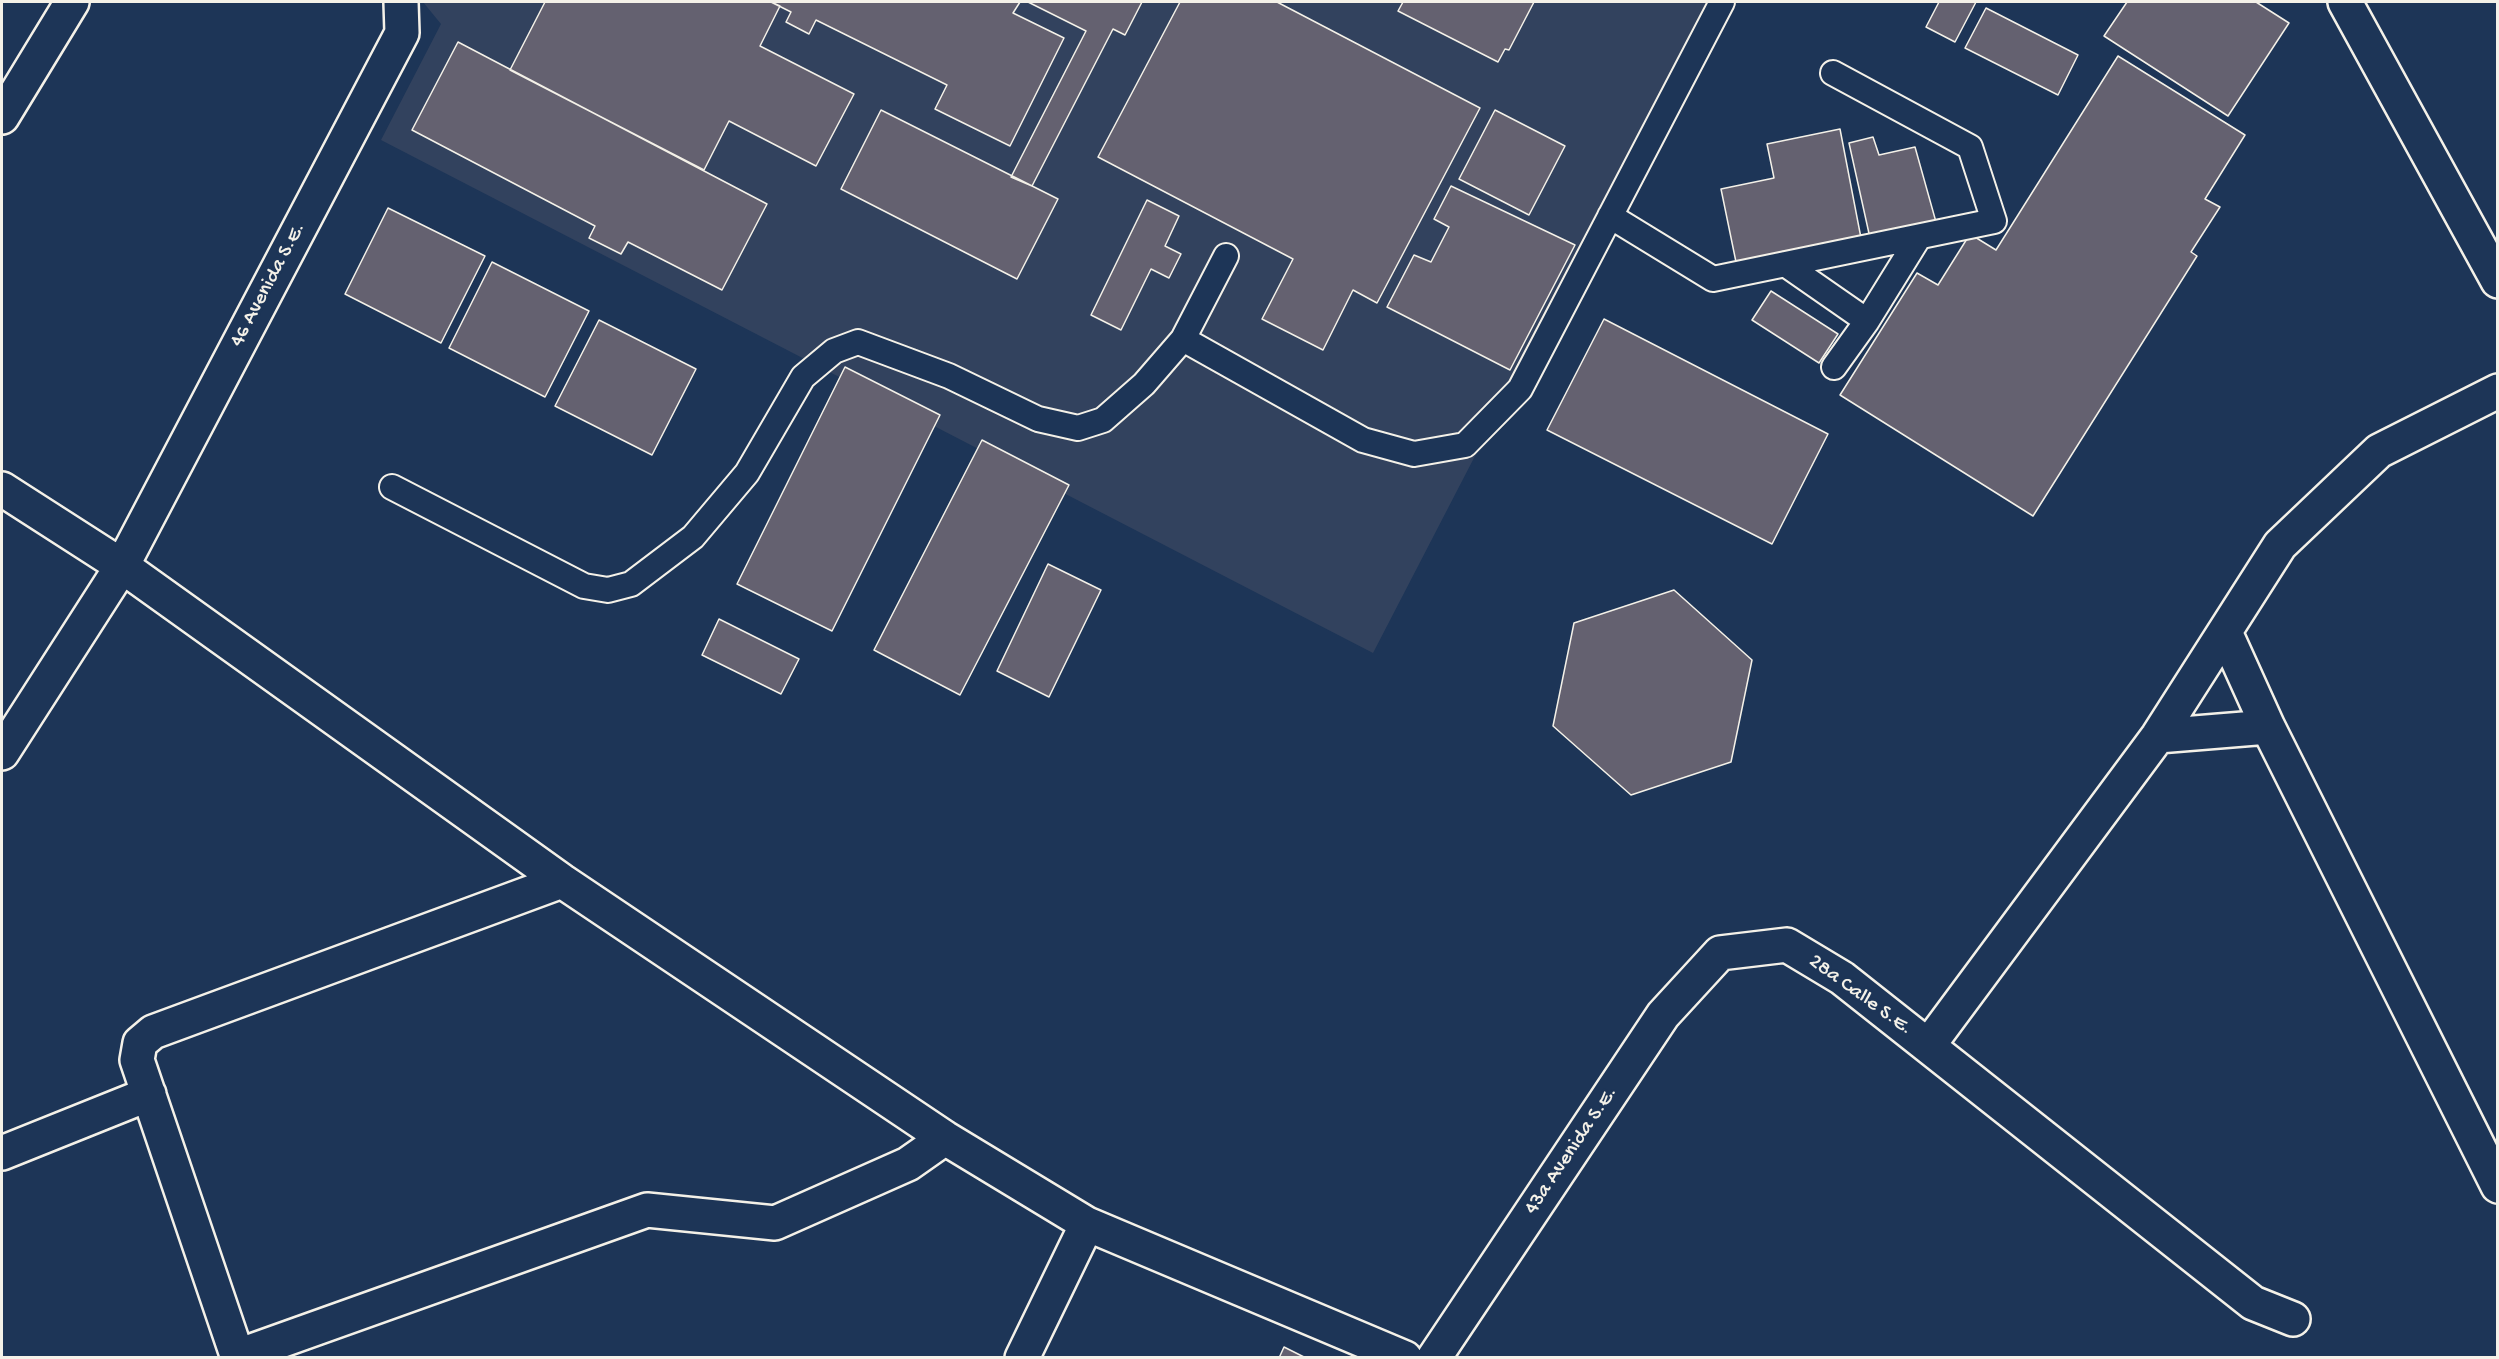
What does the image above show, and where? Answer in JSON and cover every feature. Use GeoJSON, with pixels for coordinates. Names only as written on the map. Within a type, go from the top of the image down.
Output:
{"type":"FeatureCollection","features":[{"type":"Feature","properties":{"kind":"street"},"geometry":{"type":"LineString","coordinates":[[2,117],[72,2]]}},
{"type":"Feature","properties":{"kind":"street","name":"46 Avenida S.E."},"geometry":{"type":"LineString","coordinates":[[2,753],[122,566],[402,33],[401,2]]}},
{"type":"Feature","properties":{"kind":"street"},"geometry":{"type":"LineString","coordinates":[[2345,2],[2498,281]]}},
{"type":"Feature","properties":{"kind":"street"},"geometry":{"type":"LineString","coordinates":[[1928,1046],[2158,736],[2280,545],[2379,451],[2498,391]]}},
{"type":"Feature","properties":{"kind":"street"},"geometry":{"type":"LineString","coordinates":[[2,489],[122,566],[562,881],[945,1138],[1087,1224],[1405,1358]]}},
{"type":"Feature","properties":{"kind":"street"},"geometry":{"type":"LineString","coordinates":[[2225,632],[2268,728],[2498,1186]]}},
{"type":"Feature","properties":{"kind":"street"},"geometry":{"type":"LineString","coordinates":[[2158,736],[2268,728]]}},
{"type":"Feature","properties":{"kind":"street"},"geometry":{"type":"LineString","coordinates":[[562,881],[153,1032],[140,1043],[137,1060],[238,1357],[648,1210],[775,1223],[908,1164],[945,1138]]}},
{"type":"Feature","properties":{"kind":"street","name":"28a Calle S.E."},"geometry":{"type":"LineString","coordinates":[[1720,953],[1786,945],[1842,978],[2253,1303],[2293,1319]]}},
{"type":"Feature","properties":{"kind":"street","name":"43a Avenida S.E."},"geometry":{"type":"LineString","coordinates":[[1434,1358],[1663,1015],[1720,953]]}},
{"type":"Feature","properties":{"kind":"street"},"geometry":{"type":"LineString","coordinates":[[2,1154],[149,1094]]}},
{"type":"Feature","properties":{"kind":"street"},"geometry":{"type":"LineString","coordinates":[[1022,1358],[1087,1224]]}},
{"type":"Feature","properties":{"kind":"lane"},"geometry":{"type":"LineString","coordinates":[[1183,339],[1363,440],[1414,454],[1465,445],[1520,389],[1722,2]]}},
{"type":"Feature","properties":{"kind":"lane"},"geometry":{"type":"LineString","coordinates":[[1610,216],[1713,279],[1994,221],[1970,147],[1833,73]]}},
{"type":"Feature","properties":{"kind":"lane"},"geometry":{"type":"LineString","coordinates":[[1834,367],[1867,321],[1919,237]]}},
{"type":"Feature","properties":{"kind":"lane"},"geometry":{"type":"LineString","coordinates":[[392,487],[584,586],[608,590],[632,584],[693,537],[747,473],[803,377],[834,351],[858,342],[949,376],[1038,419],[1078,428],[1103,420],[1144,384],[1183,339],[1226,256]]}},
{"type":"Feature","properties":{"kind":"lane"},"geometry":{"type":"LineString","coordinates":[[1785,264],[1867,321]]}},
{"type":"Feature","properties":{"kind":"shaded area"},"geometry":{"type":"Polygon","coordinates":[[[423,2],[1710,2],[1373,653],[381,140],[441,24],[423,2]]]}},
{"type":"Feature","properties":{"kind":"building"},"geometry":{"type":"Polygon","coordinates":[[[545,2],[771,2],[780,6],[760,46],[854,94],[816,166],[729,121],[704,170],[510,70],[545,2]]]}},
{"type":"Feature","properties":{"kind":"building"},"geometry":{"type":"Polygon","coordinates":[[[771,2],[1020,2],[1013,13],[1064,38],[1010,146],[935,109],[947,85],[816,20],[809,34],[786,22],[791,12],[771,2]]]}},
{"type":"Feature","properties":{"kind":"building"},"geometry":{"type":"Polygon","coordinates":[[[1028,2],[1142,2],[1125,35],[1113,29],[1032,186],[1011,177],[1086,31],[1028,2]]]}},
{"type":"Feature","properties":{"kind":"building"},"geometry":{"type":"Polygon","coordinates":[[[1180,2],[1277,2],[1480,108],[1377,303],[1353,290],[1323,350],[1262,319],[1293,259],[1098,157],[1180,2]]]}},
{"type":"Feature","properties":{"kind":"building"},"geometry":{"type":"Polygon","coordinates":[[[1403,2],[1534,2],[1509,50],[1505,49],[1498,62],[1398,11],[1403,2]]]}},
{"type":"Feature","properties":{"kind":"building"},"geometry":{"type":"Polygon","coordinates":[[[1939,2],[1976,2],[1955,42],[1926,27],[1939,2]]]}},
{"type":"Feature","properties":{"kind":"building"},"geometry":{"type":"Polygon","coordinates":[[[2127,2],[2256,2],[2289,23],[2228,116],[2104,36],[2127,2]]]}},
{"type":"Feature","properties":{"kind":"building"},"geometry":{"type":"Polygon","coordinates":[[[1986,8],[2078,55],[2058,95],[1965,48],[1986,8]]]}},
{"type":"Feature","properties":{"kind":"building"},"geometry":{"type":"Polygon","coordinates":[[[458,42],[767,204],[722,290],[628,242],[621,254],[589,238],[595,226],[412,130],[458,42]]]}},
{"type":"Feature","properties":{"kind":"building"},"geometry":{"type":"Polygon","coordinates":[[[2118,56],[2245,135],[2205,199],[2220,207],[2191,252],[2197,256],[2033,516],[1840,395],[1917,273],[1938,285],[1970,234],[1996,250],[2118,56]]]}},
{"type":"Feature","properties":{"kind":"building"},"geometry":{"type":"Polygon","coordinates":[[[881,110],[1058,199],[1017,279],[841,189],[881,110]]]}},
{"type":"Feature","properties":{"kind":"building"},"geometry":{"type":"Polygon","coordinates":[[[1495,110],[1565,146],[1529,215],[1459,179],[1495,110]]]}},
{"type":"Feature","properties":{"kind":"building"},"geometry":{"type":"Polygon","coordinates":[[[1840,129],[1861,238],[1736,262],[1721,189],[1774,178],[1767,144],[1840,129]]]}},
{"type":"Feature","properties":{"kind":"building"},"geometry":{"type":"Polygon","coordinates":[[[1873,137],[1879,155],[1915,147],[1936,222],[1870,238],[1849,143],[1873,137]]]}},
{"type":"Feature","properties":{"kind":"building"},"geometry":{"type":"Polygon","coordinates":[[[1451,186],[1575,245],[1510,370],[1387,307],[1414,255],[1431,262],[1449,227],[1434,219],[1451,186]]]}},
{"type":"Feature","properties":{"kind":"building"},"geometry":{"type":"Polygon","coordinates":[[[1147,200],[1179,216],[1165,246],[1181,254],[1169,278],[1151,269],[1121,330],[1091,315],[1147,200]]]}},
{"type":"Feature","properties":{"kind":"building"},"geometry":{"type":"Polygon","coordinates":[[[388,208],[485,256],[441,343],[345,294],[388,208]]]}},
{"type":"Feature","properties":{"kind":"building"},"geometry":{"type":"Polygon","coordinates":[[[492,262],[589,311],[545,397],[449,348],[492,262]]]}},
{"type":"Feature","properties":{"kind":"building"},"geometry":{"type":"Polygon","coordinates":[[[1771,291],[1838,334],[1819,363],[1752,320],[1771,291]]]}},
{"type":"Feature","properties":{"kind":"building"},"geometry":{"type":"Polygon","coordinates":[[[1604,319],[1828,434],[1772,544],[1547,430],[1604,319]]]}},
{"type":"Feature","properties":{"kind":"building"},"geometry":{"type":"Polygon","coordinates":[[[599,320],[696,369],[652,455],[555,406],[599,320]]]}},
{"type":"Feature","properties":{"kind":"building"},"geometry":{"type":"Polygon","coordinates":[[[845,367],[940,415],[832,631],[737,584],[845,367]]]}},
{"type":"Feature","properties":{"kind":"building"},"geometry":{"type":"Polygon","coordinates":[[[982,440],[1069,485],[960,695],[874,650],[982,440]]]}},
{"type":"Feature","properties":{"kind":"building"},"geometry":{"type":"Polygon","coordinates":[[[1048,564],[1101,590],[1049,697],[997,671],[1048,564]]]}},
{"type":"Feature","properties":{"kind":"building"},"geometry":{"type":"Polygon","coordinates":[[[1674,590],[1752,660],[1731,762],[1631,795],[1553,726],[1574,623],[1674,590]]]}},
{"type":"Feature","properties":{"kind":"building"},"geometry":{"type":"Polygon","coordinates":[[[719,619],[799,659],[781,694],[702,655],[719,619]]]}},
{"type":"Feature","properties":{"kind":"building"},"geometry":{"type":"Polygon","coordinates":[[[1284,1347],[1306,1358],[1279,1358],[1284,1347]]]}}]}
